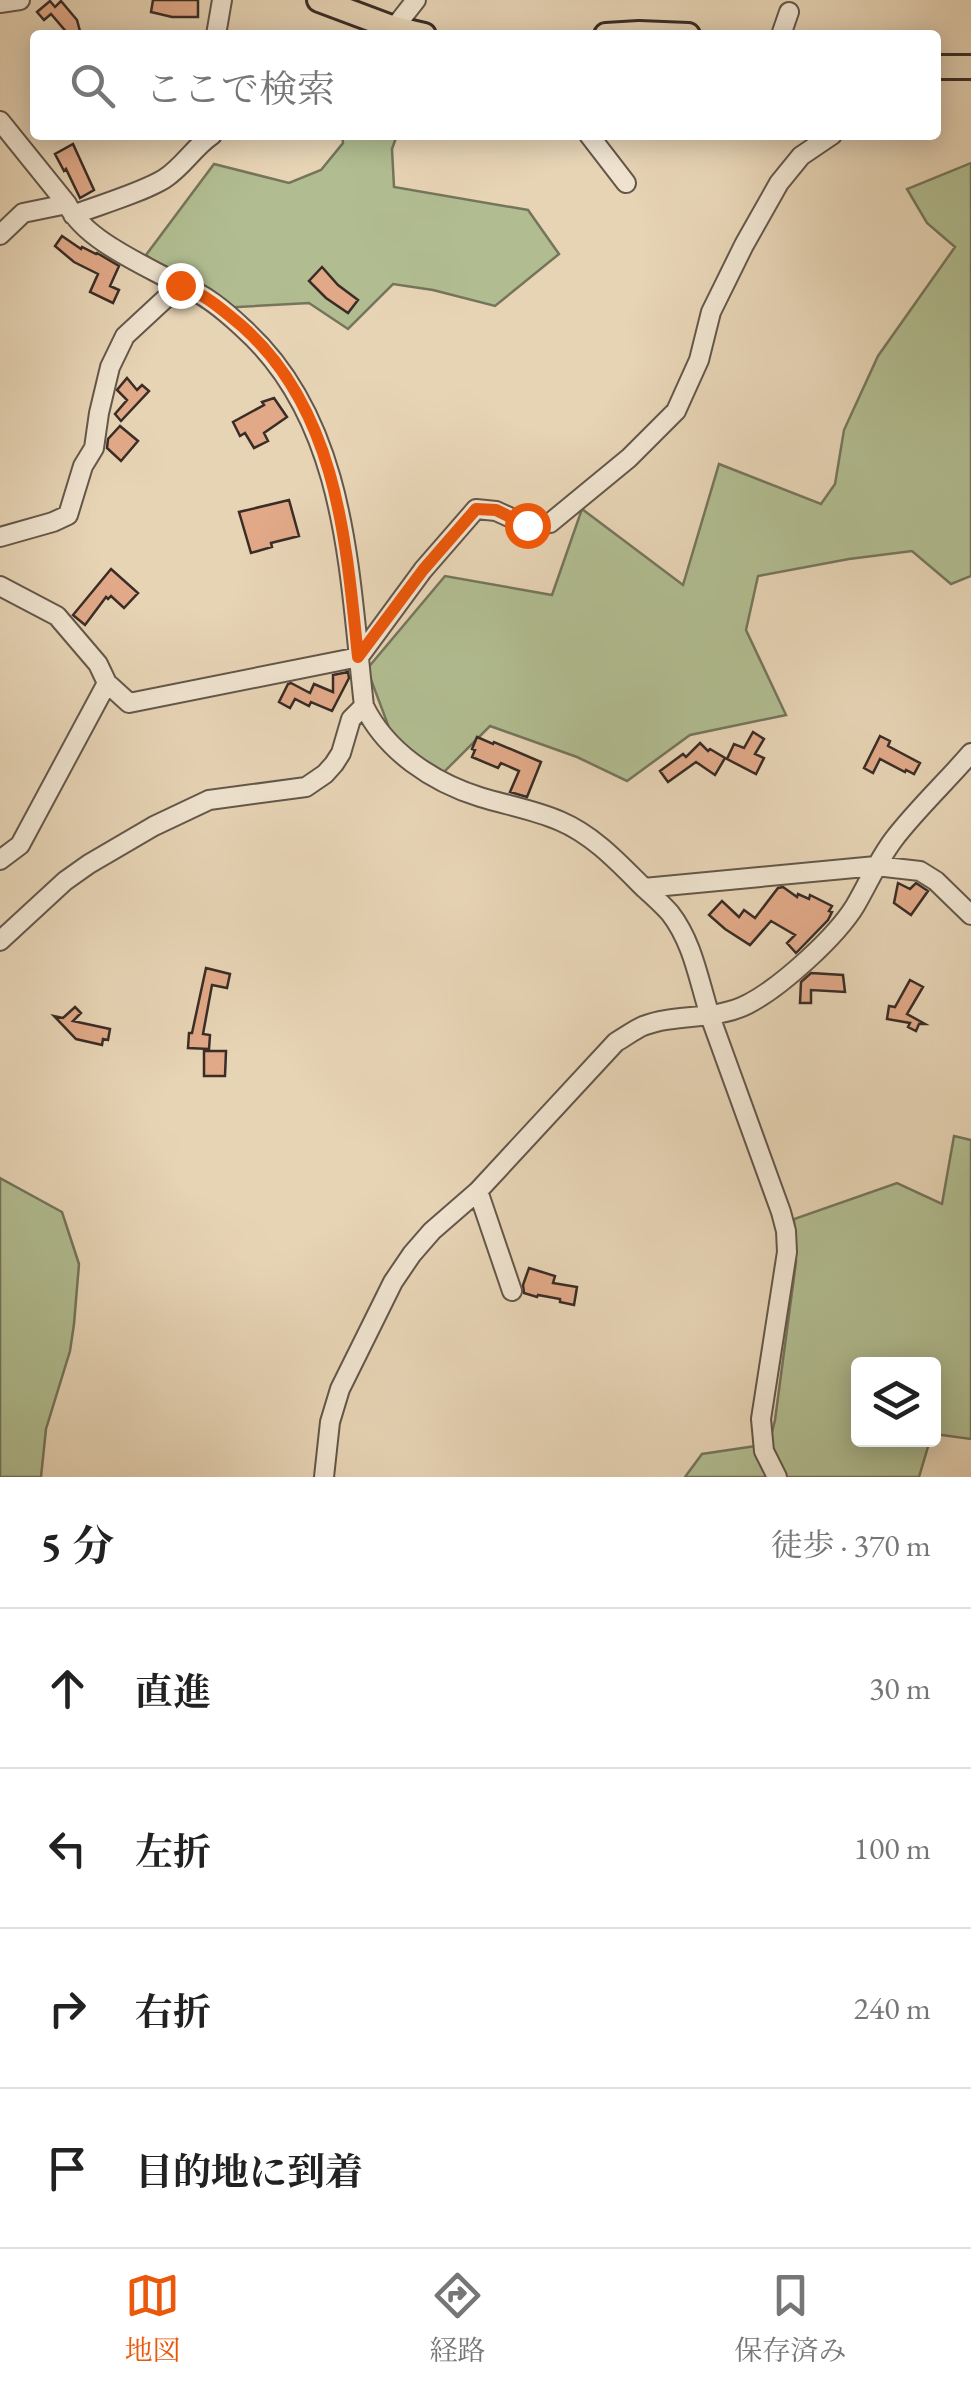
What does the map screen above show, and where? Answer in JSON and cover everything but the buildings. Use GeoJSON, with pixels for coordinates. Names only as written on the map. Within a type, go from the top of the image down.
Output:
{"type":"FeatureCollection","features":[{"type":"Feature","properties":{"kind":"main road"},"geometry":{"type":"LineString","coordinates":[[319,0],[387,30]]}},
{"type":"Feature","properties":{"kind":"main road"},"geometry":{"type":"LineString","coordinates":[[941,66],[970,63]]}},
{"type":"Feature","properties":{"kind":"street"},"geometry":{"type":"LineString","coordinates":[[0,3],[20,0]]}},
{"type":"Feature","properties":{"kind":"street"},"geometry":{"type":"LineString","coordinates":[[217,30],[222,0]]}},
{"type":"Feature","properties":{"kind":"street"},"geometry":{"type":"LineString","coordinates":[[390,30],[416,0]]}},
{"type":"Feature","properties":{"kind":"street"},"geometry":{"type":"LineString","coordinates":[[783,30],[789,12]]}},
{"type":"Feature","properties":{"kind":"street"},"geometry":{"type":"LineString","coordinates":[[0,121],[70,210],[100,240],[193,289],[220,308],[260,342],[285,376],[312,423],[337,497],[364,706],[372,724],[430,775],[476,796],[560,821],[583,834],[669,912],[690,948],[786,1231],[786,1261],[761,1420],[764,1452],[777,1477]]}},
{"type":"Feature","properties":{"kind":"street"},"geometry":{"type":"LineString","coordinates":[[0,235],[23,213],[70,210],[162,180],[188,160],[205,140]]}},
{"type":"Feature","properties":{"kind":"street"},"geometry":{"type":"LineString","coordinates":[[593,140],[626,183]]}},
{"type":"Feature","properties":{"kind":"street"},"geometry":{"type":"LineString","coordinates":[[0,586],[57,616],[98,664],[107,683],[129,703],[358,657],[423,570],[476,509],[496,510],[527,525],[550,524],[629,458],[676,411],[700,360],[711,312],[744,245],[779,182],[801,156],[825,140]]}},
{"type":"Feature","properties":{"kind":"street"},"geometry":{"type":"LineString","coordinates":[[0,537],[68,515],[83,466],[94,448],[110,367],[125,336],[180,285]]}},
{"type":"Feature","properties":{"kind":"street"},"geometry":{"type":"LineString","coordinates":[[0,860],[20,845],[107,683]]}},
{"type":"Feature","properties":{"kind":"street"},"geometry":{"type":"LineString","coordinates":[[0,941],[65,880],[154,826],[208,800],[306,787],[334,764],[351,719],[364,706]]}},
{"type":"Feature","properties":{"kind":"street"},"geometry":{"type":"LineString","coordinates":[[324,1477],[330,1422],[340,1388],[392,1282],[432,1231],[478,1191],[616,1042],[644,1026],[745,1006],[822,947],[854,908],[893,841],[971,753]]}},
{"type":"Feature","properties":{"kind":"street"},"geometry":{"type":"LineString","coordinates":[[644,888],[876,866],[920,871],[971,914]]}},
{"type":"Feature","properties":{"kind":"street"},"geometry":{"type":"LineString","coordinates":[[478,1191],[512,1290]]}},
{"type":"Feature","properties":{"kind":"green space"},"geometry":{"type":"Polygon","coordinates":[[[343,140],[395,140],[394,187],[528,210],[559,254],[495,306],[393,284],[348,329],[309,303],[220,308],[146,255],[214,164],[289,183],[321,170],[343,140]]]}},
{"type":"Feature","properties":{"kind":"green space"},"geometry":{"type":"Polygon","coordinates":[[[971,163],[971,576],[951,584],[912,551],[758,576],[746,630],[786,715],[690,735],[627,781],[577,757],[490,726],[444,772],[394,741],[367,669],[445,576],[552,595],[582,509],[683,585],[719,464],[821,504],[835,484],[844,430],[878,356],[955,247],[927,223],[907,189],[971,163]]]}},
{"type":"Feature","properties":{"kind":"green space"},"geometry":{"type":"Polygon","coordinates":[[[954,1136],[971,1140],[971,1439],[941,1435],[941,1357],[851,1357],[851,1447],[928,1447],[919,1477],[685,1477],[702,1454],[769,1444],[796,1262],[794,1219],[897,1183],[942,1204],[954,1136]]]}},
{"type":"Feature","properties":{"kind":"green space"},"geometry":{"type":"Polygon","coordinates":[[[0,1178],[62,1212],[79,1264],[70,1351],[46,1429],[41,1477],[0,1477],[0,1178]]]}},
{"type":"Feature","properties":{"kind":"route"},"geometry":{"type":"LineString","coordinates":[[180,285],[193,289],[220,308],[260,342],[312,423],[337,497],[358,657],[423,570],[476,509],[496,510],[527,525]]}}]}
